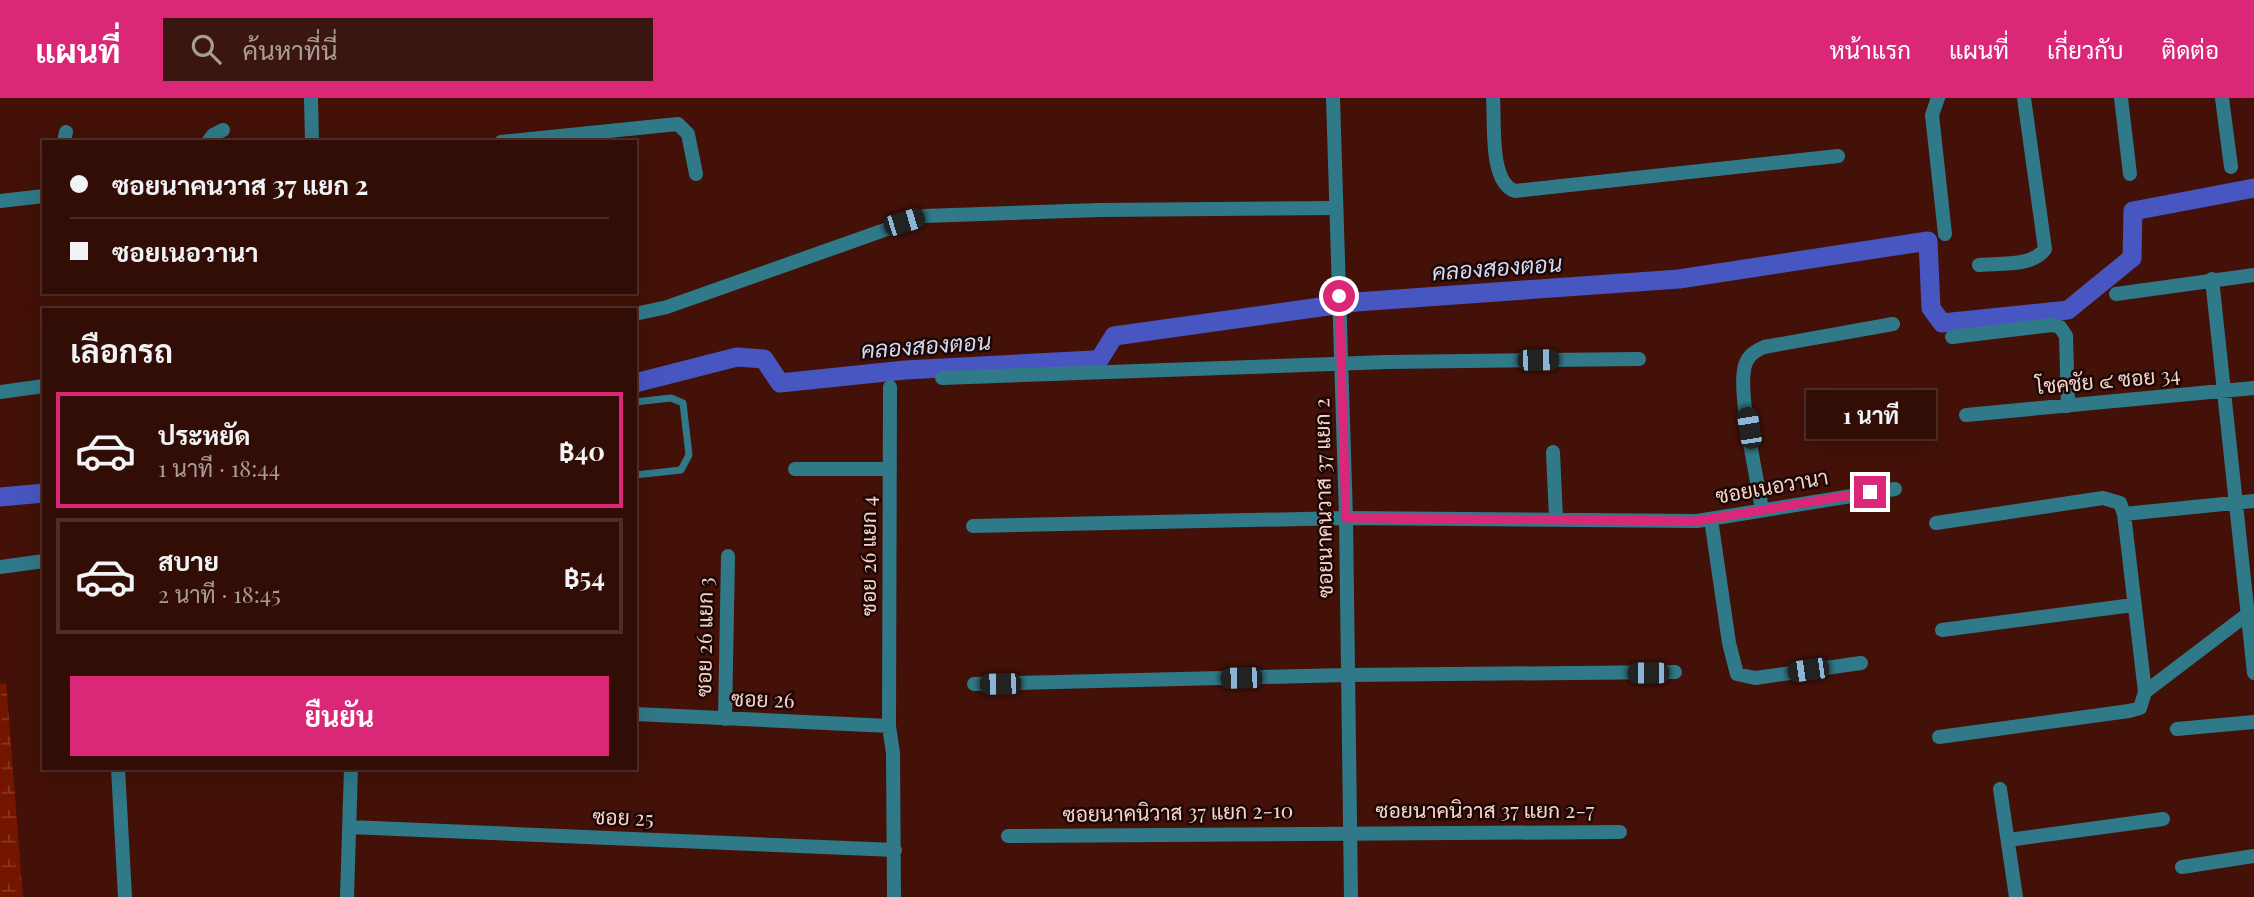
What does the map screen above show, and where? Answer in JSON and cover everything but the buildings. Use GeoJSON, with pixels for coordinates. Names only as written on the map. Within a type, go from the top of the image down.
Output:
{"type":"FeatureCollection","features":[{"type":"Feature","properties":{"kind":"street","name":"ซอยนาคนวาส 37 แยก 2"},"geometry":{"type":"LineString","coordinates":[[1333,98],[1346,518],[1351,897]]}},
{"type":"Feature","properties":{"kind":"street"},"geometry":{"type":"LineString","coordinates":[[1493,98],[1497,170],[1501,182],[1515,191],[1838,156]]}},
{"type":"Feature","properties":{"kind":"street"},"geometry":{"type":"LineString","coordinates":[[1938,98],[1932,114],[1945,234]]}},
{"type":"Feature","properties":{"kind":"street"},"geometry":{"type":"LineString","coordinates":[[1979,265],[2029,261],[2040,257],[2045,249],[2024,98]]}},
{"type":"Feature","properties":{"kind":"street"},"geometry":{"type":"LineString","coordinates":[[2121,98],[2130,174]]}},
{"type":"Feature","properties":{"kind":"street"},"geometry":{"type":"LineString","coordinates":[[2222,98],[2231,167]]}},
{"type":"Feature","properties":{"kind":"street"},"geometry":{"type":"LineString","coordinates":[[311,99],[312,140]]}},
{"type":"Feature","properties":{"kind":"street"},"geometry":{"type":"LineString","coordinates":[[521,140],[678,124],[688,134],[696,174]]}},
{"type":"Feature","properties":{"kind":"street"},"geometry":{"type":"LineString","coordinates":[[209,140],[223,130]]}},
{"type":"Feature","properties":{"kind":"street"},"geometry":{"type":"LineString","coordinates":[[0,201],[42,195]]}},
{"type":"Feature","properties":{"kind":"street"},"geometry":{"type":"LineString","coordinates":[[637,314],[667,307],[924,216],[1100,210],[1336,208]]}},
{"type":"Feature","properties":{"kind":"street"},"geometry":{"type":"LineString","coordinates":[[2116,294],[2254,275]]}},
{"type":"Feature","properties":{"kind":"street"},"geometry":{"type":"LineString","coordinates":[[2212,279],[2223,392],[2251,613],[2254,673]]}},
{"type":"Feature","properties":{"kind":"street"},"geometry":{"type":"LineString","coordinates":[[1762,510],[1745,400],[1743,371],[1747,360],[1754,351],[1764,347],[1893,324]]}},
{"type":"Feature","properties":{"kind":"street"},"geometry":{"type":"LineString","coordinates":[[1952,337],[2052,325],[2060,327],[2066,336],[2068,405]]}},
{"type":"Feature","properties":{"kind":"street"},"geometry":{"type":"LineString","coordinates":[[942,378],[1639,359]]}},
{"type":"Feature","properties":{"kind":"street"},"geometry":{"type":"LineString","coordinates":[[0,392],[42,386]]}},
{"type":"Feature","properties":{"kind":"street","name":"ซอย 26 แยก 4"},"geometry":{"type":"LineString","coordinates":[[890,387],[889,726],[893,753],[894,897]]}},
{"type":"Feature","properties":{"kind":"street","name":"โชคชัย ๔ ซอย 34"},"geometry":{"type":"LineString","coordinates":[[1966,415],[2254,388]]}},
{"type":"Feature","properties":{"kind":"street"},"geometry":{"type":"LineString","coordinates":[[1553,452],[1556,518]]}},
{"type":"Feature","properties":{"kind":"street"},"geometry":{"type":"LineString","coordinates":[[794,469],[890,470]]}},
{"type":"Feature","properties":{"kind":"street","name":"ซอยเนอวานา"},"geometry":{"type":"LineString","coordinates":[[973,526],[1346,518],[1704,520],[1895,488]]}},
{"type":"Feature","properties":{"kind":"street"},"geometry":{"type":"LineString","coordinates":[[1936,523],[2103,498],[2120,503],[2124,514],[2145,692],[2140,708],[2129,711],[1939,737]]}},
{"type":"Feature","properties":{"kind":"street"},"geometry":{"type":"LineString","coordinates":[[2124,514],[2254,501]]}},
{"type":"Feature","properties":{"kind":"street"},"geometry":{"type":"LineString","coordinates":[[1704,520],[1737,674],[1755,678],[1861,663]]}},
{"type":"Feature","properties":{"kind":"street","name":"ซอย 26 แยก 3"},"geometry":{"type":"LineString","coordinates":[[725,719],[727,556]]}},
{"type":"Feature","properties":{"kind":"street"},"geometry":{"type":"LineString","coordinates":[[0,567],[42,561]]}},
{"type":"Feature","properties":{"kind":"street"},"geometry":{"type":"LineString","coordinates":[[1942,630],[2133,605]]}},
{"type":"Feature","properties":{"kind":"street"},"geometry":{"type":"LineString","coordinates":[[2145,692],[2251,613]]}},
{"type":"Feature","properties":{"kind":"street"},"geometry":{"type":"LineString","coordinates":[[974,684],[1348,675],[1675,673]]}},
{"type":"Feature","properties":{"kind":"street","name":"ซอย 26"},"geometry":{"type":"LineString","coordinates":[[637,714],[889,726]]}},
{"type":"Feature","properties":{"kind":"street"},"geometry":{"type":"LineString","coordinates":[[2177,729],[2254,722]]}},
{"type":"Feature","properties":{"kind":"street"},"geometry":{"type":"LineString","coordinates":[[118,770],[125,897]]}},
{"type":"Feature","properties":{"kind":"street"},"geometry":{"type":"LineString","coordinates":[[347,897],[351,770]]}},
{"type":"Feature","properties":{"kind":"street"},"geometry":{"type":"LineString","coordinates":[[2000,789],[2016,897]]}},
{"type":"Feature","properties":{"kind":"street"},"geometry":{"type":"LineString","coordinates":[[2008,840],[2163,819]]}},
{"type":"Feature","properties":{"kind":"street","name":"ซอย 25"},"geometry":{"type":"LineString","coordinates":[[350,827],[895,850]]}},
{"type":"Feature","properties":{"kind":"street","name":"ซอยนาคนิวาส 37 แยก 2-7"},"geometry":{"type":"LineString","coordinates":[[1349,832],[1620,832]]}},
{"type":"Feature","properties":{"kind":"street","name":"ซอยนาคนิวาส 37 แยก 2-10"},"geometry":{"type":"LineString","coordinates":[[1008,836],[1349,832]]}},
{"type":"Feature","properties":{"kind":"street"},"geometry":{"type":"LineString","coordinates":[[2182,867],[2254,856]]}},
{"type":"Feature","properties":{"kind":"lane"},"geometry":{"type":"LineString","coordinates":[[637,402],[671,398],[683,403],[689,455],[681,470],[637,475]]}},
{"type":"Feature","properties":{"kind":"green space"},"geometry":{"type":"Polygon","coordinates":[[[6,683],[23,897],[0,897],[0,684],[6,683]]]}},
{"type":"Feature","properties":{"kind":"waterway","name":"คลองสองตอน"},"geometry":{"type":"LineString","coordinates":[[637,382],[737,357],[764,359],[780,383],[905,370],[1099,360],[1114,336],[1356,302],[1679,279],[1928,241],[1931,308],[1942,323],[2068,310],[2132,258],[2133,211],[2254,188]]}},
{"type":"Feature","properties":{"kind":"waterway","name":"คลองสองตอน"},"geometry":{"type":"LineString","coordinates":[[0,497],[42,493]]}},
{"type":"Feature","properties":{"kind":"route"},"geometry":{"type":"LineString","coordinates":[[1339,296],[1346,518],[1697,521],[1870,492]]}}]}
